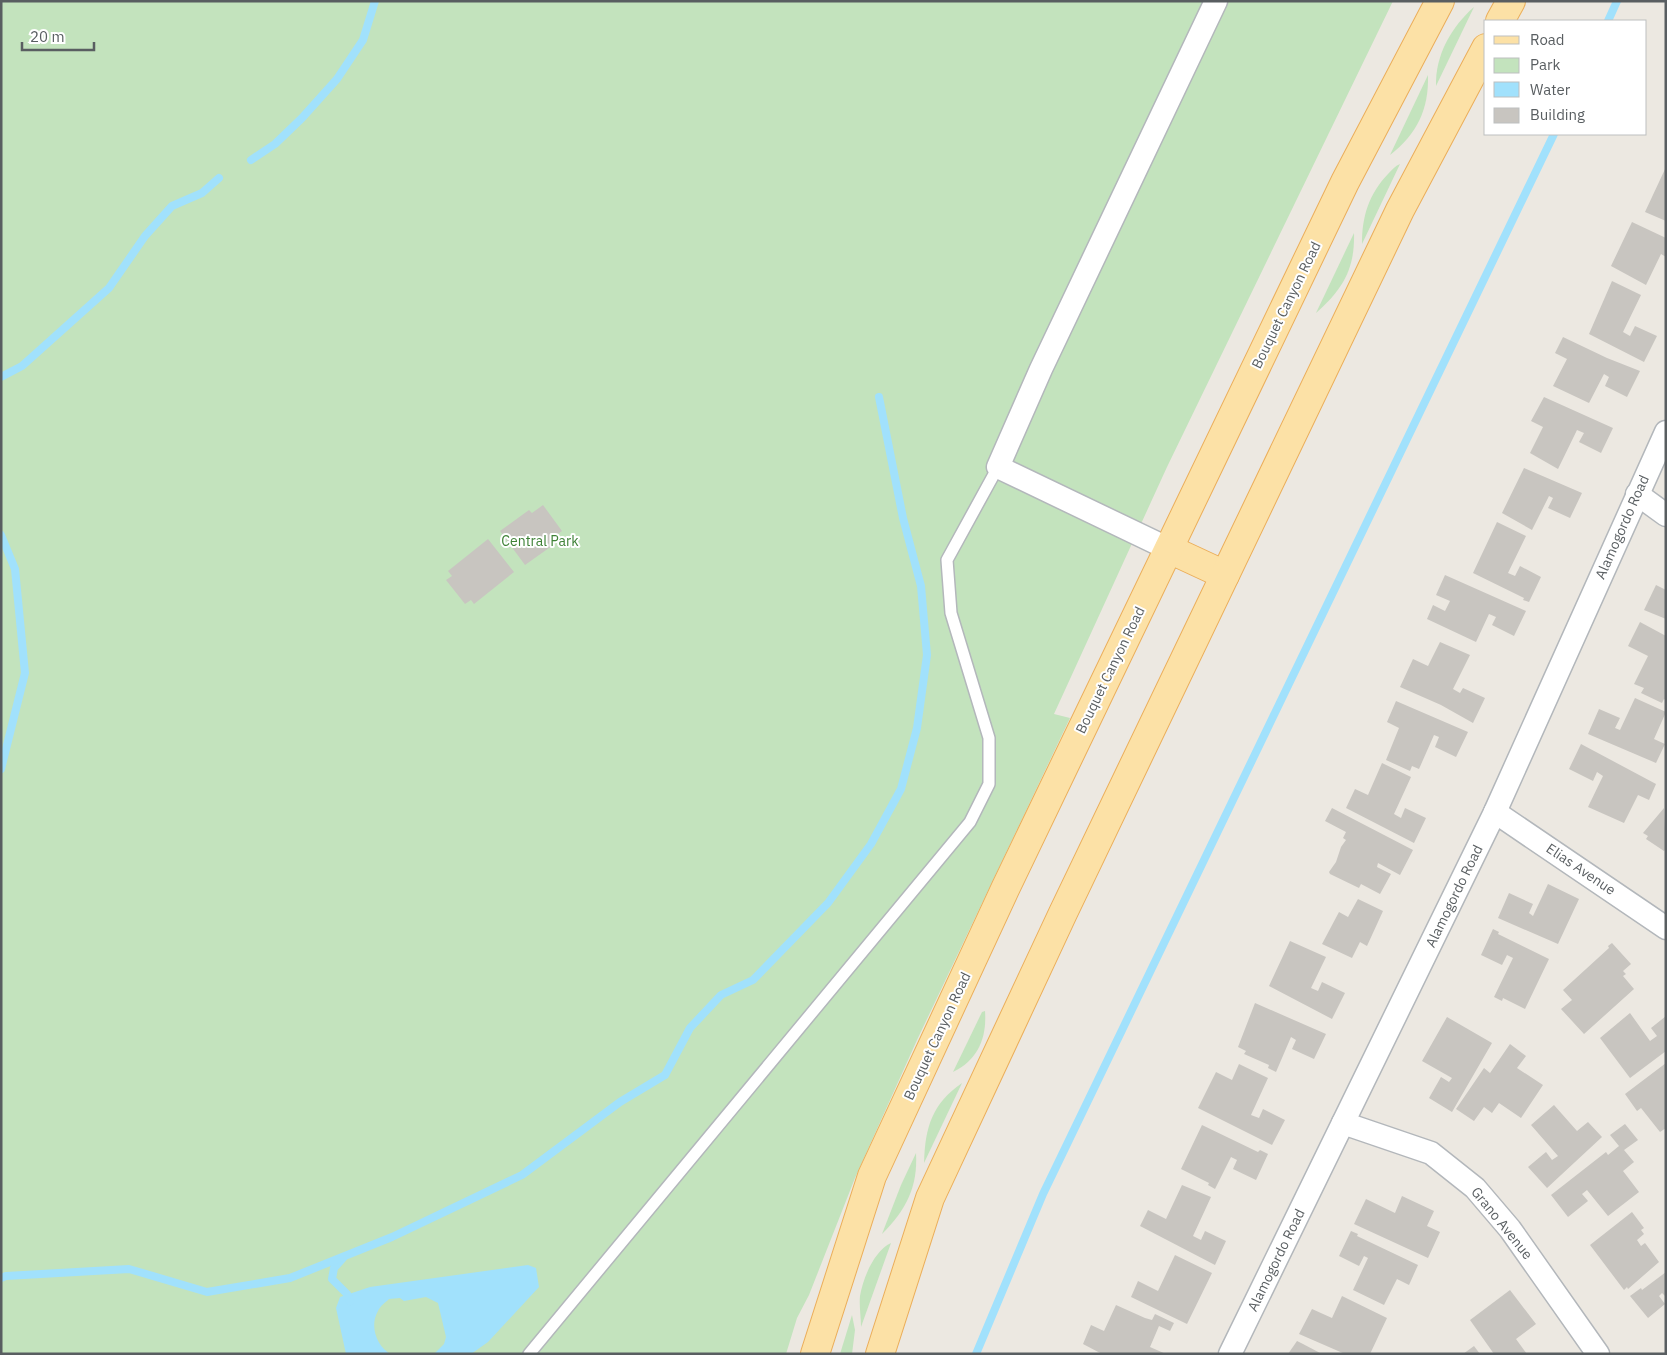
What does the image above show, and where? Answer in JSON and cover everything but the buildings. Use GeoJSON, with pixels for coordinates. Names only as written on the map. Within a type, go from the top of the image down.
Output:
{"type":"FeatureCollection","features":[{"type":"Feature","properties":{"kind":"main road","name":"Bouquet Canyon Road"},"geometry":{"type":"LineString","coordinates":[[815,1354],[872,1176],[1006,887],[1345,182],[1440,1]]}},
{"type":"Feature","properties":{"kind":"main road"},"geometry":{"type":"LineString","coordinates":[[1500,20],[1510,1]]}},
{"type":"Feature","properties":{"kind":"main road"},"geometry":{"type":"LineString","coordinates":[[880,1354],[930,1198],[1063,913],[1400,210],[1484,52]]}},
{"type":"Feature","properties":{"kind":"main road"},"geometry":{"type":"LineString","coordinates":[[1169,549],[1225,576]]}},
{"type":"Feature","properties":{"kind":"street"},"geometry":{"type":"LineString","coordinates":[[1169,549],[998,467],[1041,369],[1216,1]]}},
{"type":"Feature","properties":{"kind":"street","name":"Alamogordo Road"},"geometry":{"type":"LineString","coordinates":[[1230,1354],[1495,812],[1666,432]]}},
{"type":"Feature","properties":{"kind":"street"},"geometry":{"type":"LineString","coordinates":[[1637,494],[1666,515]]}},
{"type":"Feature","properties":{"kind":"street","name":"Elias Avenue"},"geometry":{"type":"LineString","coordinates":[[1495,812],[1666,928]]}},
{"type":"Feature","properties":{"kind":"street","name":"Grano Avenue"},"geometry":{"type":"LineString","coordinates":[[1344,1123],[1431,1153],[1475,1188],[1510,1229],[1598,1354]]}},
{"type":"Feature","properties":{"kind":"lane"},"geometry":{"type":"LineString","coordinates":[[529,1354],[970,822],[989,784],[989,738],[951,613],[947,560],[998,467]]}},
{"type":"Feature","properties":{"kind":"green space","name":"Central Park"},"geometry":{"type":"Polygon","coordinates":[[[1,1],[1393,1],[1167,467],[1054,714],[1070,718],[917,1040],[855,1178],[809,1295],[797,1318],[786,1354],[1,1354],[1,1]]]}},
{"type":"Feature","properties":{"kind":"green space"},"geometry":{"type":"Polygon","coordinates":[[[1474,7],[1436,86],[1438,64],[1446,43],[1458,24],[1474,7]]]}},
{"type":"Feature","properties":{"kind":"green space"},"geometry":{"type":"Polygon","coordinates":[[[1428,75],[1426,99],[1420,120],[1407,138],[1390,155],[1428,75]]]}},
{"type":"Feature","properties":{"kind":"green space"},"geometry":{"type":"Polygon","coordinates":[[[1400,164],[1362,244],[1363,224],[1371,198],[1381,182],[1400,164]]]}},
{"type":"Feature","properties":{"kind":"green space"},"geometry":{"type":"Polygon","coordinates":[[[1354,233],[1350,268],[1340,287],[1316,313],[1354,233]]]}},
{"type":"Feature","properties":{"kind":"green space"},"geometry":{"type":"Polygon","coordinates":[[[985,1011],[982,1039],[975,1055],[962,1067],[953,1072],[982,1012],[985,1011]]]}},
{"type":"Feature","properties":{"kind":"green space"},"geometry":{"type":"Polygon","coordinates":[[[962,1083],[924,1163],[926,1138],[932,1117],[944,1099],[962,1083]]]}},
{"type":"Feature","properties":{"kind":"green space"},"geometry":{"type":"Polygon","coordinates":[[[916,1153],[915,1177],[909,1197],[898,1216],[882,1234],[901,1185],[916,1153]]]}},
{"type":"Feature","properties":{"kind":"green space"},"geometry":{"type":"Polygon","coordinates":[[[891,1243],[861,1327],[861,1289],[870,1266],[879,1252],[891,1243]]]}},
{"type":"Feature","properties":{"kind":"green space"},"geometry":{"type":"Polygon","coordinates":[[[852,1315],[855,1330],[852,1354],[840,1354],[852,1315]]]}},
{"type":"Feature","properties":{"kind":"water"},"geometry":{"type":"Polygon","coordinates":[[[528,1265],[536,1268],[539,1287],[488,1342],[471,1354],[434,1354],[444,1344],[446,1337],[438,1303],[426,1297],[404,1301],[400,1298],[389,1299],[379,1309],[375,1317],[374,1329],[378,1341],[391,1354],[346,1354],[336,1308],[340,1297],[370,1287],[528,1265]]]}},
{"type":"Feature","properties":{"kind":"waterway"},"geometry":{"type":"LineString","coordinates":[[251,160],[275,144],[302,118],[337,79],[363,40],[375,1]]}},
{"type":"Feature","properties":{"kind":"waterway"},"geometry":{"type":"LineString","coordinates":[[1608,20],[1617,1]]}},
{"type":"Feature","properties":{"kind":"waterway"},"geometry":{"type":"LineString","coordinates":[[976,1354],[1043,1194],[1554,135]]}},
{"type":"Feature","properties":{"kind":"waterway"},"geometry":{"type":"LineString","coordinates":[[1,377],[22,366],[109,288],[145,236],[172,206],[202,193],[219,178]]}},
{"type":"Feature","properties":{"kind":"waterway"},"geometry":{"type":"LineString","coordinates":[[1,1278],[6,1276],[129,1269],[207,1292],[290,1278],[392,1237],[522,1175],[620,1102],[665,1075],[690,1028],[721,995],[753,980],[828,903],[871,844],[901,789],[917,728],[927,655],[921,586],[903,518],[879,397]]}},
{"type":"Feature","properties":{"kind":"waterway"},"geometry":{"type":"LineString","coordinates":[[1,535],[15,569],[25,673],[1,769]]}},
{"type":"Feature","properties":{"kind":"waterway"},"geometry":{"type":"LineString","coordinates":[[343,1258],[334,1268],[332,1279],[347,1294],[350,1301]]}}]}
